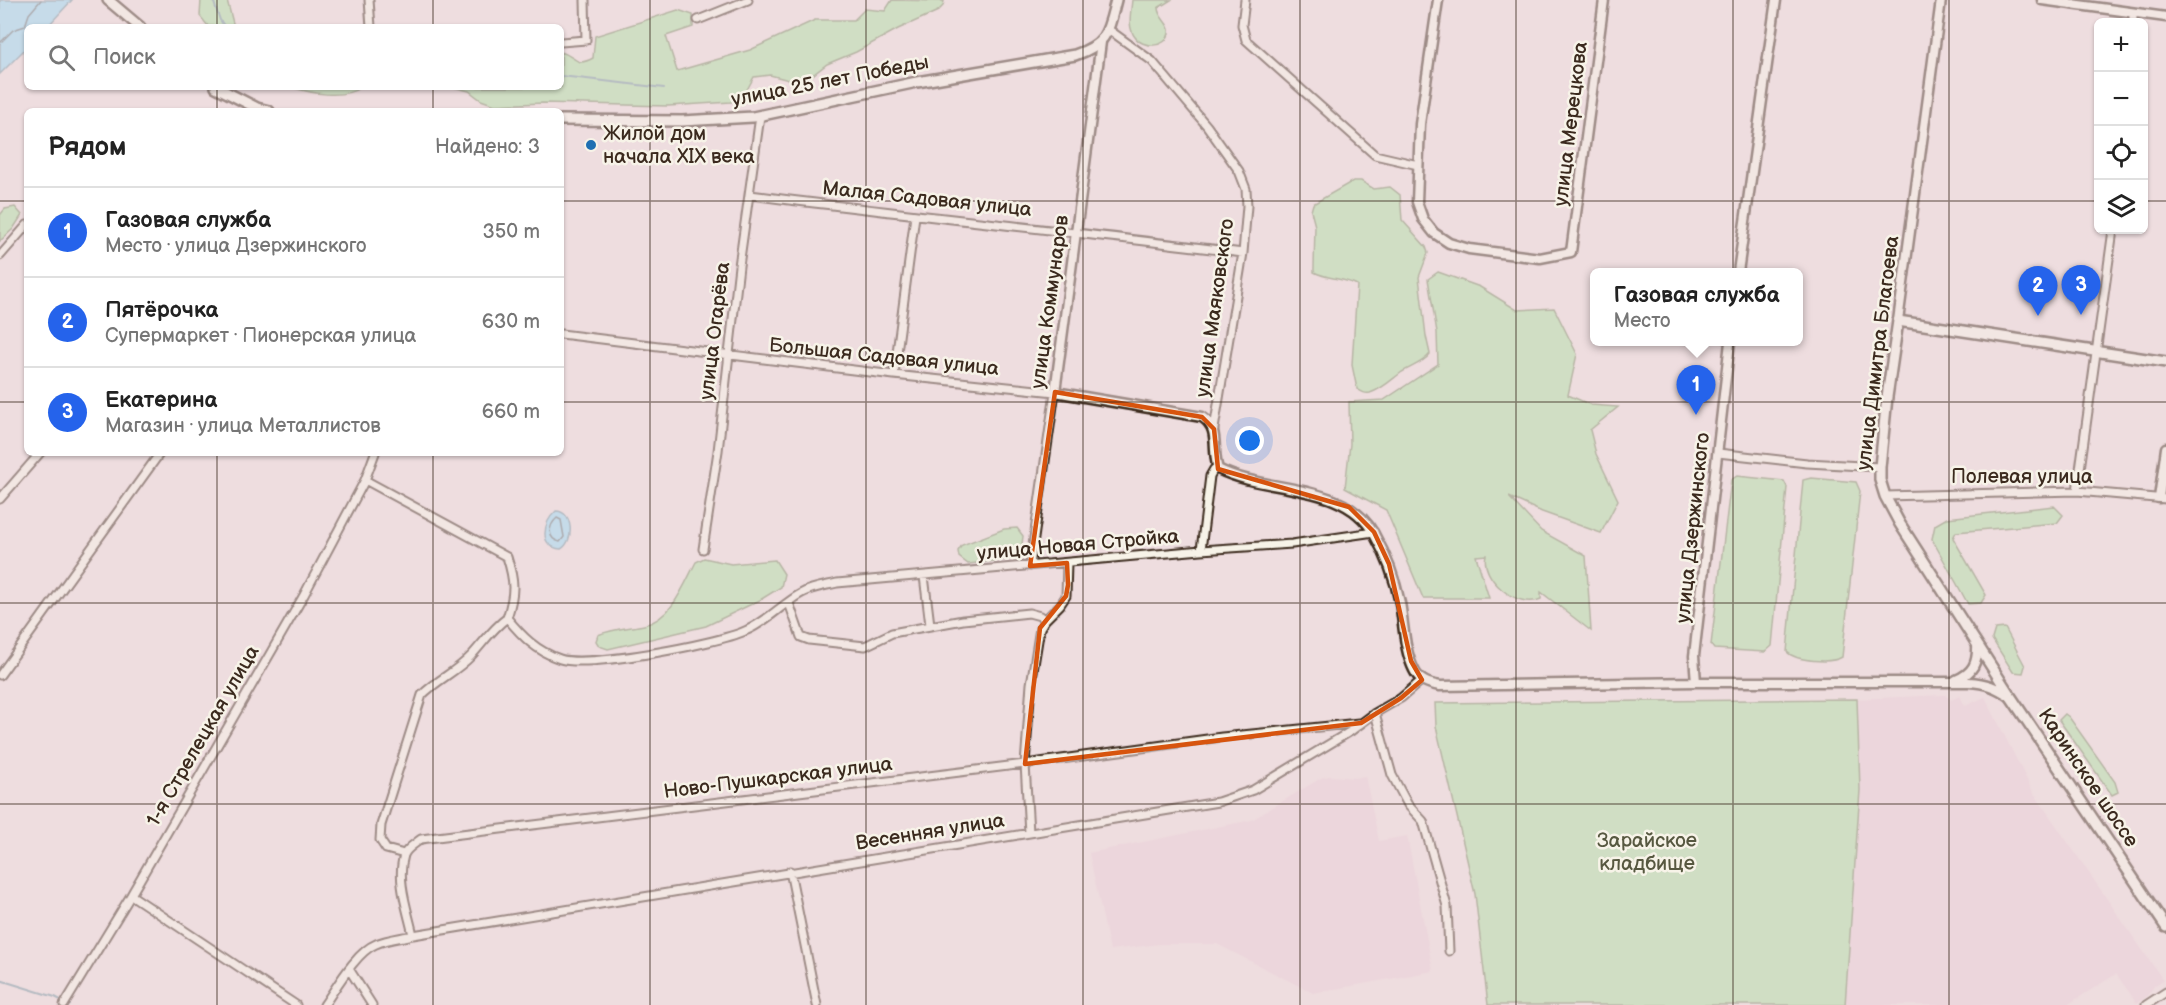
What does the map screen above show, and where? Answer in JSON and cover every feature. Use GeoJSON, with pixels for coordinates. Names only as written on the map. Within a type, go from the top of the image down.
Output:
{"type":"FeatureCollection","features":[{"type":"Feature","properties":{"kind":"main road"},"geometry":{"type":"LineString","coordinates":[[1101,42],[1108,29],[1116,0]]}},
{"type":"Feature","properties":{"kind":"main road"},"geometry":{"type":"LineString","coordinates":[[112,3],[136,24]]}},
{"type":"Feature","properties":{"kind":"main road","name":"улица 25 лет Победы"},"geometry":{"type":"LineString","coordinates":[[564,120],[735,120],[917,82],[1075,55],[1092,49],[1101,42]]}},
{"type":"Feature","properties":{"kind":"main road"},"geometry":{"type":"LineString","coordinates":[[221,90],[260,108]]}},
{"type":"Feature","properties":{"kind":"main road"},"geometry":{"type":"LineString","coordinates":[[1898,321],[2166,363]]}},
{"type":"Feature","properties":{"kind":"main road","name":"улица Димитра Благоева"},"geometry":{"type":"LineString","coordinates":[[1898,321],[1887,397],[1880,480],[1885,496],[1900,524],[1999,678]]}},
{"type":"Feature","properties":{"kind":"main road","name":"Каринское шоссе"},"geometry":{"type":"LineString","coordinates":[[1999,678],[2166,927]]}},
{"type":"Feature","properties":{"kind":"street"},"geometry":{"type":"LineString","coordinates":[[369,0],[371,24]]}},
{"type":"Feature","properties":{"kind":"street"},"geometry":{"type":"LineString","coordinates":[[564,42],[586,40],[585,0]]}},
{"type":"Feature","properties":{"kind":"street"},"geometry":{"type":"LineString","coordinates":[[698,20],[748,0]]}},
{"type":"Feature","properties":{"kind":"street"},"geometry":{"type":"LineString","coordinates":[[1245,0],[1242,25],[1246,40],[1375,155],[1418,165],[1420,124],[1438,0]]}},
{"type":"Feature","properties":{"kind":"street","name":"улица Мерецкова"},"geometry":{"type":"LineString","coordinates":[[1418,165],[1417,202],[1423,219],[1434,233],[1449,243],[1469,249],[1540,258],[1571,252],[1604,0]]}},
{"type":"Feature","properties":{"kind":"street"},"geometry":{"type":"LineString","coordinates":[[1739,268],[1776,0]]}},
{"type":"Feature","properties":{"kind":"street","name":"улица Димитра Благоева"},"geometry":{"type":"LineString","coordinates":[[1898,321],[1941,0]]}},
{"type":"Feature","properties":{"kind":"street"},"geometry":{"type":"LineString","coordinates":[[2042,0],[2133,18],[2166,17]]}},
{"type":"Feature","properties":{"kind":"street","name":"улица Маяковского"},"geometry":{"type":"LineString","coordinates":[[1108,29],[1152,61],[1207,126],[1239,171],[1246,189],[1243,253],[1214,429]]}},
{"type":"Feature","properties":{"kind":"street","name":"улица Коммунаров"},"geometry":{"type":"LineString","coordinates":[[1030,566],[1101,42]]}},
{"type":"Feature","properties":{"kind":"street","name":"улица Огарёва"},"geometry":{"type":"LineString","coordinates":[[704,549],[760,116]]}},
{"type":"Feature","properties":{"kind":"street","name":"Малая Садовая улица"},"geometry":{"type":"LineString","coordinates":[[750,195],[1243,253]]}},
{"type":"Feature","properties":{"kind":"street"},"geometry":{"type":"LineString","coordinates":[[894,375],[915,216]]}},
{"type":"Feature","properties":{"kind":"street"},"geometry":{"type":"LineString","coordinates":[[0,256],[24,228]]}},
{"type":"Feature","properties":{"kind":"street"},"geometry":{"type":"LineString","coordinates":[[2077,491],[2112,234]]}},
{"type":"Feature","properties":{"kind":"street","name":"Большая Садовая улица"},"geometry":{"type":"LineString","coordinates":[[564,334],[729,356],[1055,392],[1202,417],[1214,429]]}},
{"type":"Feature","properties":{"kind":"street","name":"улица Дзержинского"},"geometry":{"type":"LineString","coordinates":[[1696,682],[1694,656],[1731,346]]}},
{"type":"Feature","properties":{"kind":"street"},"geometry":{"type":"LineString","coordinates":[[1214,429],[1215,460],[1218,469]]}},
{"type":"Feature","properties":{"kind":"street"},"geometry":{"type":"LineString","coordinates":[[2163,498],[2166,448]]}},
{"type":"Feature","properties":{"kind":"street"},"geometry":{"type":"LineString","coordinates":[[1718,453],[1807,463],[1880,467]]}},
{"type":"Feature","properties":{"kind":"street"},"geometry":{"type":"LineString","coordinates":[[0,499],[37,456]]}},
{"type":"Feature","properties":{"kind":"street"},"geometry":{"type":"LineString","coordinates":[[0,675],[158,456]]}},
{"type":"Feature","properties":{"kind":"street","name":"1-я Стрелецкая улица"},"geometry":{"type":"LineString","coordinates":[[64,1005],[131,895],[298,605],[365,480],[374,456]]}},
{"type":"Feature","properties":{"kind":"street"},"geometry":{"type":"LineString","coordinates":[[1201,550],[1210,476],[1214,469],[1253,481],[1338,500],[1356,511],[1374,532],[1389,564],[1400,601],[1408,652],[1414,672],[1422,680],[1440,686],[1953,681],[1985,683],[2011,697]]}},
{"type":"Feature","properties":{"kind":"street"},"geometry":{"type":"LineString","coordinates":[[324,1005],[349,969],[365,951],[375,944],[413,935],[401,877],[404,854],[386,849],[380,840],[381,825],[422,695],[433,684],[470,658],[495,627],[507,618],[514,591],[514,578],[507,557],[365,480]]}},
{"type":"Feature","properties":{"kind":"street","name":"Полевая улица"},"geometry":{"type":"LineString","coordinates":[[1885,496],[2077,491],[2163,498]]}},
{"type":"Feature","properties":{"kind":"street","name":"улица Новая Стройка"},"geometry":{"type":"LineString","coordinates":[[507,618],[529,644],[562,660],[593,662],[723,639],[745,632],[764,621],[800,593],[825,586],[1201,550],[1292,544],[1374,532]]}},
{"type":"Feature","properties":{"kind":"street"},"geometry":{"type":"LineString","coordinates":[[1029,833],[1025,764],[1031,684],[1040,628],[1044,620],[1066,596],[1067,564]]}},
{"type":"Feature","properties":{"kind":"street"},"geometry":{"type":"LineString","coordinates":[[924,576],[930,625]]}},
{"type":"Feature","properties":{"kind":"street"},"geometry":{"type":"LineString","coordinates":[[789,603],[801,637],[809,640],[865,646],[892,633],[930,625],[1029,613],[1040,616],[1044,620]]}},
{"type":"Feature","properties":{"kind":"street"},"geometry":{"type":"LineString","coordinates":[[1953,681],[1966,676],[1974,668],[1977,662],[1977,644]]}},
{"type":"Feature","properties":{"kind":"street","name":"Весенняя улица"},"geometry":{"type":"LineString","coordinates":[[413,935],[789,871],[1218,802],[1253,790],[1401,698],[1422,680]]}},
{"type":"Feature","properties":{"kind":"street"},"geometry":{"type":"LineString","coordinates":[[1375,713],[1392,775],[1408,805],[1424,820],[1445,897],[1449,951]]}},
{"type":"Feature","properties":{"kind":"street","name":"Ново-Пушкарская улица"},"geometry":{"type":"LineString","coordinates":[[404,854],[409,847],[421,839],[1025,764],[1222,737],[1361,723]]}},
{"type":"Feature","properties":{"kind":"street"},"geometry":{"type":"LineString","coordinates":[[789,871],[817,1005]]}},
{"type":"Feature","properties":{"kind":"street"},"geometry":{"type":"LineString","coordinates":[[131,895],[296,1005]]}},
{"type":"Feature","properties":{"kind":"street"},"geometry":{"type":"LineString","coordinates":[[349,969],[372,1005]]}},
{"type":"Feature","properties":{"kind":"street"},"geometry":{"type":"LineString","coordinates":[[2146,1005],[2166,992]]}},
{"type":"Feature","properties":{"kind":"highlighted area"},"geometry":{"type":"Polygon","coordinates":[[[1055,392],[1202,417],[1214,429],[1218,469],[1349,507],[1374,532],[1389,564],[1411,661],[1422,680],[1401,698],[1361,723],[1025,764],[1040,628],[1066,596],[1068,585],[1067,563],[1030,566],[1055,392]]]}},
{"type":"Feature","properties":{"kind":"shaded area"},"geometry":{"type":"Polygon","coordinates":[[[1945,695],[1951,700],[1960,696],[1965,706],[1985,697],[2033,792],[2163,980],[2137,1003],[2116,974],[2067,1005],[1845,1005],[1860,790],[1857,699],[1945,695]]]}},
{"type":"Feature","properties":{"kind":"shaded area"},"geometry":{"type":"Polygon","coordinates":[[[1329,776],[1356,778],[1365,776],[1379,841],[1407,836],[1433,971],[1313,993],[1217,944],[1159,944],[1110,950],[1089,853],[1252,820],[1321,778],[1329,776]]]}},
{"type":"Feature","properties":{"kind":"green space"},"geometry":{"type":"Polygon","coordinates":[[[201,0],[227,0],[233,24],[206,24],[200,16],[201,0]]]}},
{"type":"Feature","properties":{"kind":"green space"},"geometry":{"type":"Polygon","coordinates":[[[892,0],[944,1],[938,11],[827,64],[810,77],[789,80],[770,75],[754,77],[743,97],[731,102],[668,106],[543,103],[495,105],[465,90],[564,90],[564,53],[579,62],[587,61],[593,58],[595,36],[678,10],[693,15],[693,27],[666,36],[677,71],[750,50],[815,20],[854,20],[865,9],[885,11],[892,0]]]}},
{"type":"Feature","properties":{"kind":"green space"},"geometry":{"type":"Polygon","coordinates":[[[1132,0],[1171,0],[1158,8],[1169,30],[1163,42],[1148,45],[1138,41],[1135,37],[1130,24],[1132,0]]]}},
{"type":"Feature","properties":{"kind":"green space"},"geometry":{"type":"Polygon","coordinates":[[[303,90],[356,90],[336,94],[303,90]]]}},
{"type":"Feature","properties":{"kind":"green space"},"geometry":{"type":"Polygon","coordinates":[[[1353,181],[1361,181],[1374,189],[1390,187],[1400,195],[1402,220],[1426,247],[1428,253],[1419,277],[1430,354],[1383,386],[1368,393],[1357,389],[1352,365],[1357,285],[1314,272],[1315,226],[1311,211],[1313,204],[1353,181]]]}},
{"type":"Feature","properties":{"kind":"green space"},"geometry":{"type":"Polygon","coordinates":[[[15,207],[22,215],[13,229],[0,241],[0,215],[5,209],[15,207]]]}},
{"type":"Feature","properties":{"kind":"green space"},"geometry":{"type":"Polygon","coordinates":[[[1438,272],[1480,287],[1517,310],[1554,308],[1577,354],[1568,395],[1591,405],[1618,407],[1590,430],[1596,454],[1618,500],[1601,533],[1542,512],[1509,497],[1541,531],[1586,556],[1591,631],[1541,592],[1541,599],[1532,601],[1521,600],[1502,590],[1489,573],[1486,555],[1476,556],[1489,598],[1423,598],[1386,510],[1345,488],[1350,444],[1349,402],[1384,400],[1438,364],[1437,332],[1428,279],[1438,272]]]}},
{"type":"Feature","properties":{"kind":"green space"},"geometry":{"type":"Polygon","coordinates":[[[1737,476],[1784,481],[1787,487],[1772,646],[1765,652],[1714,649],[1711,645],[1731,480],[1737,476]]]}},
{"type":"Feature","properties":{"kind":"green space"},"geometry":{"type":"Polygon","coordinates":[[[1811,478],[1856,482],[1860,491],[1842,657],[1822,661],[1798,658],[1787,652],[1803,480],[1811,478]]]}},
{"type":"Feature","properties":{"kind":"green space"},"geometry":{"type":"Polygon","coordinates":[[[2054,506],[2063,515],[2057,523],[1956,532],[1953,538],[1986,595],[1981,603],[1968,604],[1932,539],[1935,525],[1947,518],[2054,506]]]}},
{"type":"Feature","properties":{"kind":"green space"},"geometry":{"type":"Polygon","coordinates":[[[1017,528],[1023,536],[1021,552],[1013,559],[968,564],[959,557],[958,551],[962,545],[1004,529],[1017,528]]]}},
{"type":"Feature","properties":{"kind":"green space"},"geometry":{"type":"Polygon","coordinates":[[[704,558],[731,564],[775,560],[784,574],[781,587],[760,600],[706,626],[608,649],[599,646],[596,641],[598,635],[644,625],[662,616],[676,600],[696,562],[704,558]]]}},
{"type":"Feature","properties":{"kind":"green space"},"geometry":{"type":"Polygon","coordinates":[[[2005,628],[2025,666],[2023,673],[2013,672],[1992,639],[1995,629],[2005,628]]]}},
{"type":"Feature","properties":{"kind":"green space","name":"Зарайское кладбище"},"geometry":{"type":"Polygon","coordinates":[[[1857,699],[1860,790],[1845,1005],[1488,1005],[1475,894],[1436,726],[1435,703],[1857,699]]]}},
{"type":"Feature","properties":{"kind":"green space"},"geometry":{"type":"Polygon","coordinates":[[[2065,714],[2115,782],[2118,792],[2112,795],[2059,720],[2065,714]]]}},
{"type":"Feature","properties":{"kind":"water"},"geometry":{"type":"Polygon","coordinates":[[[0,0],[72,0],[50,24],[24,24],[24,50],[0,74],[0,0]]]}},
{"type":"Feature","properties":{"kind":"water"},"geometry":{"type":"Polygon","coordinates":[[[556,511],[566,516],[570,527],[569,540],[561,549],[549,543],[545,533],[548,522],[556,511]]]}},
{"type":"Feature","properties":{"kind":"waterway"},"geometry":{"type":"LineString","coordinates":[[213,0],[223,24]]}},
{"type":"Feature","properties":{"kind":"waterway"},"geometry":{"type":"LineString","coordinates":[[564,76],[664,88]]}},
{"type":"Feature","properties":{"kind":"waterway"},"geometry":{"type":"LineString","coordinates":[[0,980],[55,997],[70,1005]]}},
{"type":"Feature","properties":{"kind":"place","name":"Жилой дом начала XIX века"},"geometry":{"type":"Point","coordinates":[591,145]}},
{"type":"Feature","properties":{"kind":"place","name":"Екатерина"},"geometry":{"type":"Point","coordinates":[2081,315]}},
{"type":"Feature","properties":{"kind":"place","name":"Пятёрочка"},"geometry":{"type":"Point","coordinates":[2038,316]}},
{"type":"Feature","properties":{"kind":"place","name":"Газовая служба"},"geometry":{"type":"Point","coordinates":[1696,415]}}]}
